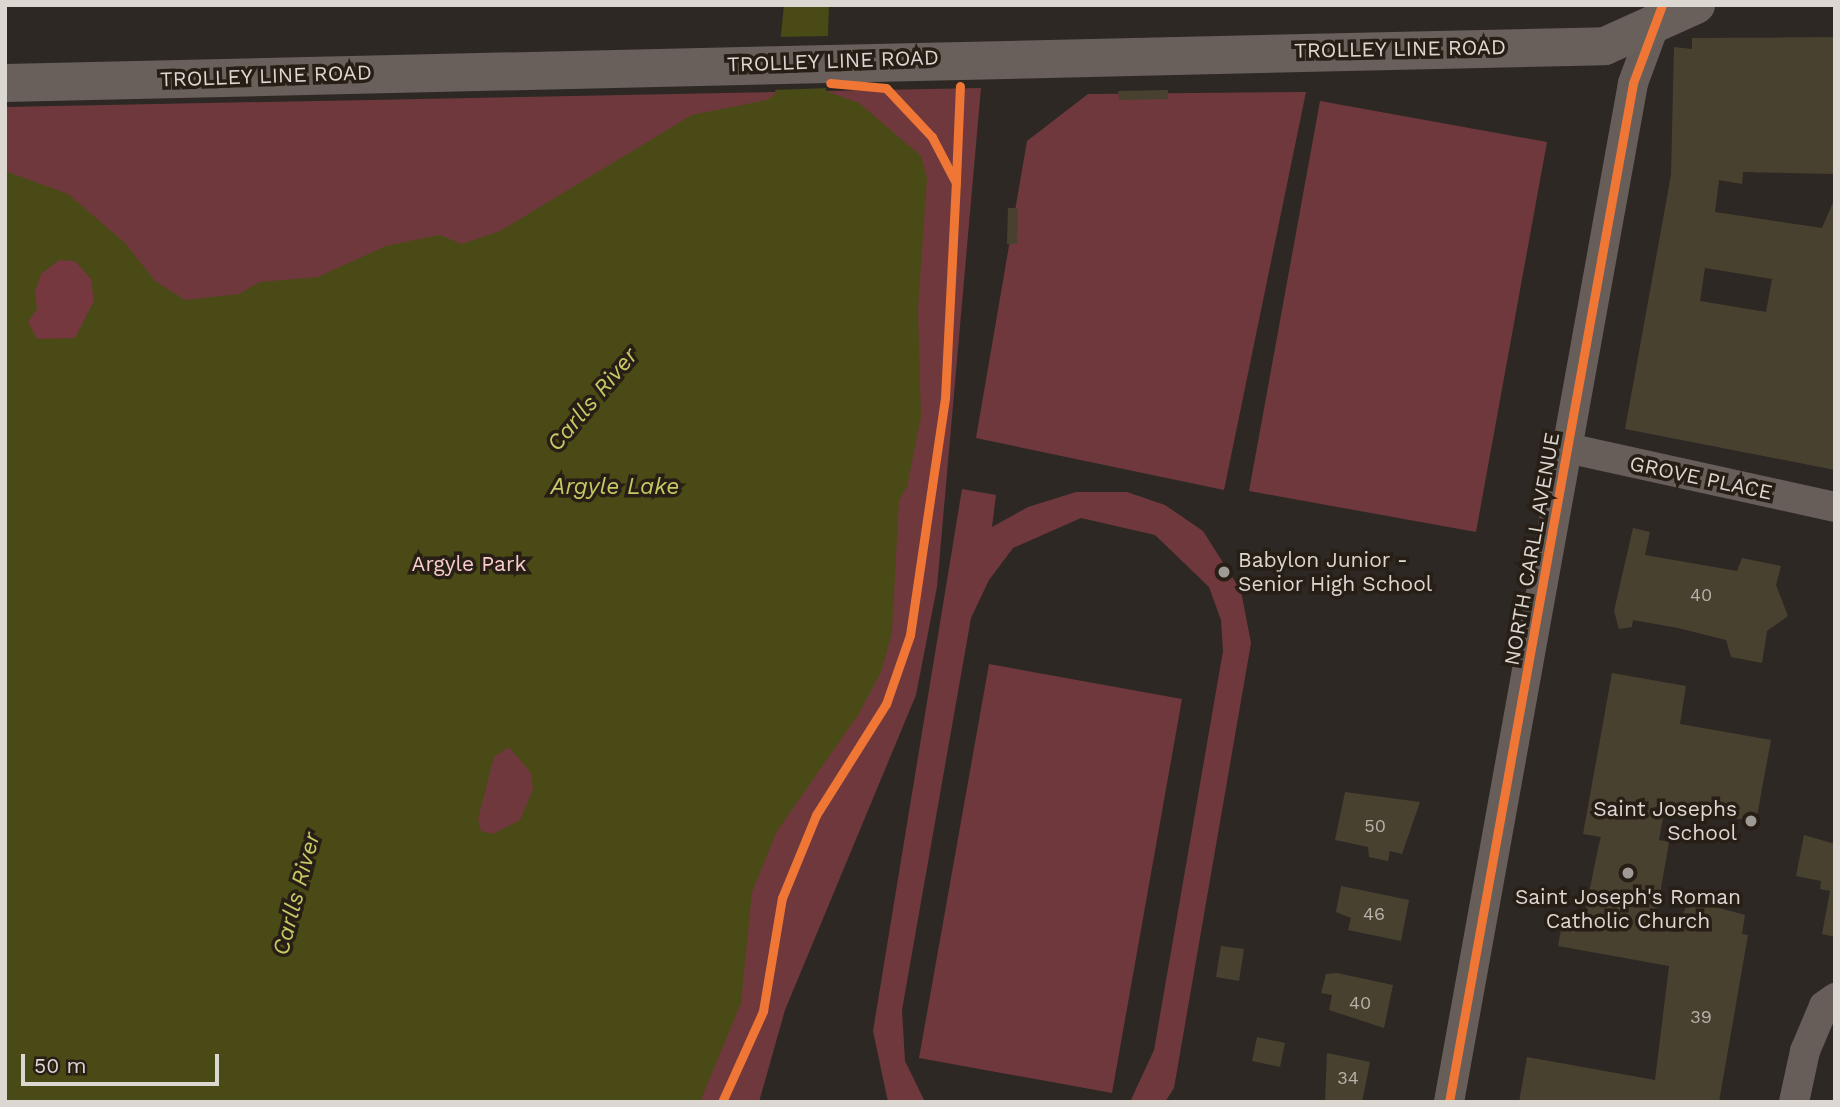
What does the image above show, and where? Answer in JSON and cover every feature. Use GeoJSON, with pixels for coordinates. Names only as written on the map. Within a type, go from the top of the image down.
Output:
{"type":"FeatureCollection","features":[{"type":"Feature","properties":{"kind":"main road","name":"TROLLEY LINE ROAD"},"geometry":{"type":"LineString","coordinates":[[5,83],[830,61],[1605,46],[1659,13],[1696,5]]}},
{"type":"Feature","properties":{"kind":"street","name":"NORTH CARLL AVENUE"},"geometry":{"type":"LineString","coordinates":[[1449,1102],[1633,83],[1659,13]]}},
{"type":"Feature","properties":{"kind":"street","name":"GROVE PLACE"},"geometry":{"type":"LineString","coordinates":[[1567,448],[1835,507]]}},
{"type":"Feature","properties":{"kind":"street"},"geometry":{"type":"LineString","coordinates":[[1794,1102],[1805,1051],[1824,1006],[1835,998]]}},
{"type":"Feature","properties":{"kind":"green space","name":"Argyle Lake"},"geometry":{"type":"Polygon","coordinates":[[[981,88],[937,587],[916,695],[785,1010],[759,1102],[5,1102],[5,107],[981,88]]]}},
{"type":"Feature","properties":{"kind":"green space"},"geometry":{"type":"Polygon","coordinates":[[[1306,92],[1224,490],[976,438],[1027,141],[1088,94],[1306,92]]]}},
{"type":"Feature","properties":{"kind":"green space"},"geometry":{"type":"Polygon","coordinates":[[[1320,101],[1547,142],[1476,532],[1249,491],[1320,101]]]}},
{"type":"Feature","properties":{"kind":"green space"},"geometry":{"type":"Polygon","coordinates":[[[962,489],[996,495],[992,527],[1028,507],[1076,492],[1127,492],[1165,505],[1203,531],[1241,591],[1251,643],[1174,1088],[1165,1102],[1130,1102],[1154,1050],[1223,651],[1221,620],[1209,587],[1155,535],[1081,518],[1013,548],[989,580],[971,618],[902,1010],[905,1061],[925,1102],[888,1102],[873,1031],[962,489]]]}},
{"type":"Feature","properties":{"kind":"green space"},"geometry":{"type":"Polygon","coordinates":[[[989,664],[1182,699],[1112,1093],[919,1058],[989,664]]]}},
{"type":"Feature","properties":{"kind":"shaded area"},"geometry":{"type":"Polygon","coordinates":[[[60,260],[75,261],[91,279],[94,301],[76,338],[37,339],[28,322],[37,309],[35,292],[41,274],[60,260]]]}},
{"type":"Feature","properties":{"kind":"water","name":"Argyle Lake"},"geometry":{"type":"Polygon","coordinates":[[[784,5],[829,5],[826,91],[859,103],[921,156],[927,178],[918,309],[921,417],[907,487],[899,500],[892,633],[881,672],[858,715],[777,831],[752,892],[741,1003],[700,1102],[5,1102],[5,171],[68,194],[125,243],[155,281],[185,300],[239,294],[260,282],[318,277],[386,246],[439,235],[462,244],[500,231],[692,115],[767,100],[775,94],[784,5]],[[59,260],[41,274],[35,292],[37,309],[28,322],[37,339],[75,338],[94,301],[91,279],[75,261],[59,260]],[[509,747],[494,757],[478,819],[481,831],[493,834],[520,820],[533,789],[531,773],[509,747]]]}},
{"type":"Feature","properties":{"kind":"pier"},"geometry":{"type":"Polygon","coordinates":[[[829,36],[830,88],[772,90],[778,37],[829,36]]]}},
{"type":"Feature","properties":{"kind":"building"},"geometry":{"type":"Polygon","coordinates":[[[1835,37],[1835,174],[1743,172],[1742,184],[1719,180],[1715,212],[1822,228],[1835,198],[1835,470],[1625,429],[1671,175],[1674,47],[1692,49],[1692,38],[1835,37]],[[1705,268],[1700,301],[1766,312],[1772,279],[1705,268]]]}},
{"type":"Feature","properties":{"kind":"building"},"geometry":{"type":"Polygon","coordinates":[[[1168,90],[1168,99],[1119,100],[1118,91],[1168,90]]]}},
{"type":"Feature","properties":{"kind":"building"},"geometry":{"type":"Polygon","coordinates":[[[1008,208],[1018,208],[1017,244],[1007,244],[1008,208]]]}},
{"type":"Feature","properties":{"kind":"building"},"geometry":{"type":"Polygon","coordinates":[[[1633,528],[1650,532],[1645,555],[1737,571],[1742,558],[1781,566],[1776,585],[1788,616],[1767,631],[1762,663],[1731,657],[1726,640],[1678,628],[1633,620],[1632,627],[1619,629],[1614,611],[1633,528]]]}},
{"type":"Feature","properties":{"kind":"building","name":"Saint Joseph's Roman Catholic Church"},"geometry":{"type":"Polygon","coordinates":[[[1612,673],[1686,686],[1680,724],[1771,740],[1757,816],[1747,814],[1746,820],[1665,806],[1659,840],[1669,842],[1654,929],[1676,932],[1687,904],[1697,902],[1745,915],[1742,934],[1748,935],[1719,1102],[1519,1102],[1527,1057],[1655,1080],[1669,966],[1558,946],[1564,913],[1584,917],[1601,837],[1583,834],[1612,673]]]}},
{"type":"Feature","properties":{"kind":"building"},"geometry":{"type":"Polygon","coordinates":[[[1345,792],[1420,802],[1402,854],[1390,851],[1388,861],[1369,857],[1368,847],[1335,840],[1345,792]]]}},
{"type":"Feature","properties":{"kind":"building","name":"Saint Joseph's Roman Catholic Church"},"geometry":{"type":"Polygon","coordinates":[[[1804,835],[1835,844],[1835,937],[1822,934],[1830,891],[1820,889],[1821,881],[1796,876],[1804,835]]]}},
{"type":"Feature","properties":{"kind":"building"},"geometry":{"type":"Polygon","coordinates":[[[1341,886],[1409,900],[1401,941],[1348,930],[1351,918],[1336,912],[1341,886]]]}},
{"type":"Feature","properties":{"kind":"building"},"geometry":{"type":"Polygon","coordinates":[[[1221,946],[1244,949],[1239,981],[1216,977],[1221,946]]]}},
{"type":"Feature","properties":{"kind":"building"},"geometry":{"type":"Polygon","coordinates":[[[1337,973],[1393,985],[1384,1028],[1329,1010],[1332,995],[1321,993],[1326,974],[1337,973]]]}},
{"type":"Feature","properties":{"kind":"building"},"geometry":{"type":"Polygon","coordinates":[[[1257,1037],[1285,1043],[1280,1067],[1252,1061],[1257,1037]]]}},
{"type":"Feature","properties":{"kind":"building"},"geometry":{"type":"Polygon","coordinates":[[[1327,1053],[1370,1062],[1362,1102],[1325,1102],[1327,1053]]]}},
{"type":"Feature","properties":{"kind":"cycle path"},"geometry":{"type":"LineString","coordinates":[[1449,1102],[1633,83],[1662,5]]}},
{"type":"Feature","properties":{"kind":"cycle path"},"geometry":{"type":"LineString","coordinates":[[722,1102],[763,1011],[782,898],[816,815],[886,704],[910,635],[945,398],[956,183],[932,137],[886,88],[830,83]]}},
{"type":"Feature","properties":{"kind":"cycle path"},"geometry":{"type":"LineString","coordinates":[[956,180],[960,86]]}},
{"type":"Feature","properties":{"kind":"place","name":"Babylon Junior - Senior High School"},"geometry":{"type":"Point","coordinates":[1224,572]}},
{"type":"Feature","properties":{"kind":"place","name":"Saint Josephs School"},"geometry":{"type":"Point","coordinates":[1751,821]}},
{"type":"Feature","properties":{"kind":"place","name":"Saint Joseph's Roman Catholic Church"},"geometry":{"type":"Point","coordinates":[1628,873]}},
{"type":"Feature","properties":{"kind":"water label","name":"Carlls River"},"geometry":{"type":"Point","coordinates":[593,400]}},
{"type":"Feature","properties":{"kind":"water label","name":"Carlls River"},"geometry":{"type":"Point","coordinates":[297,894]}},
{"type":"Feature","properties":{"kind":"park label","name":"Argyle Park"},"geometry":{"type":"Point","coordinates":[469,564]}}]}
